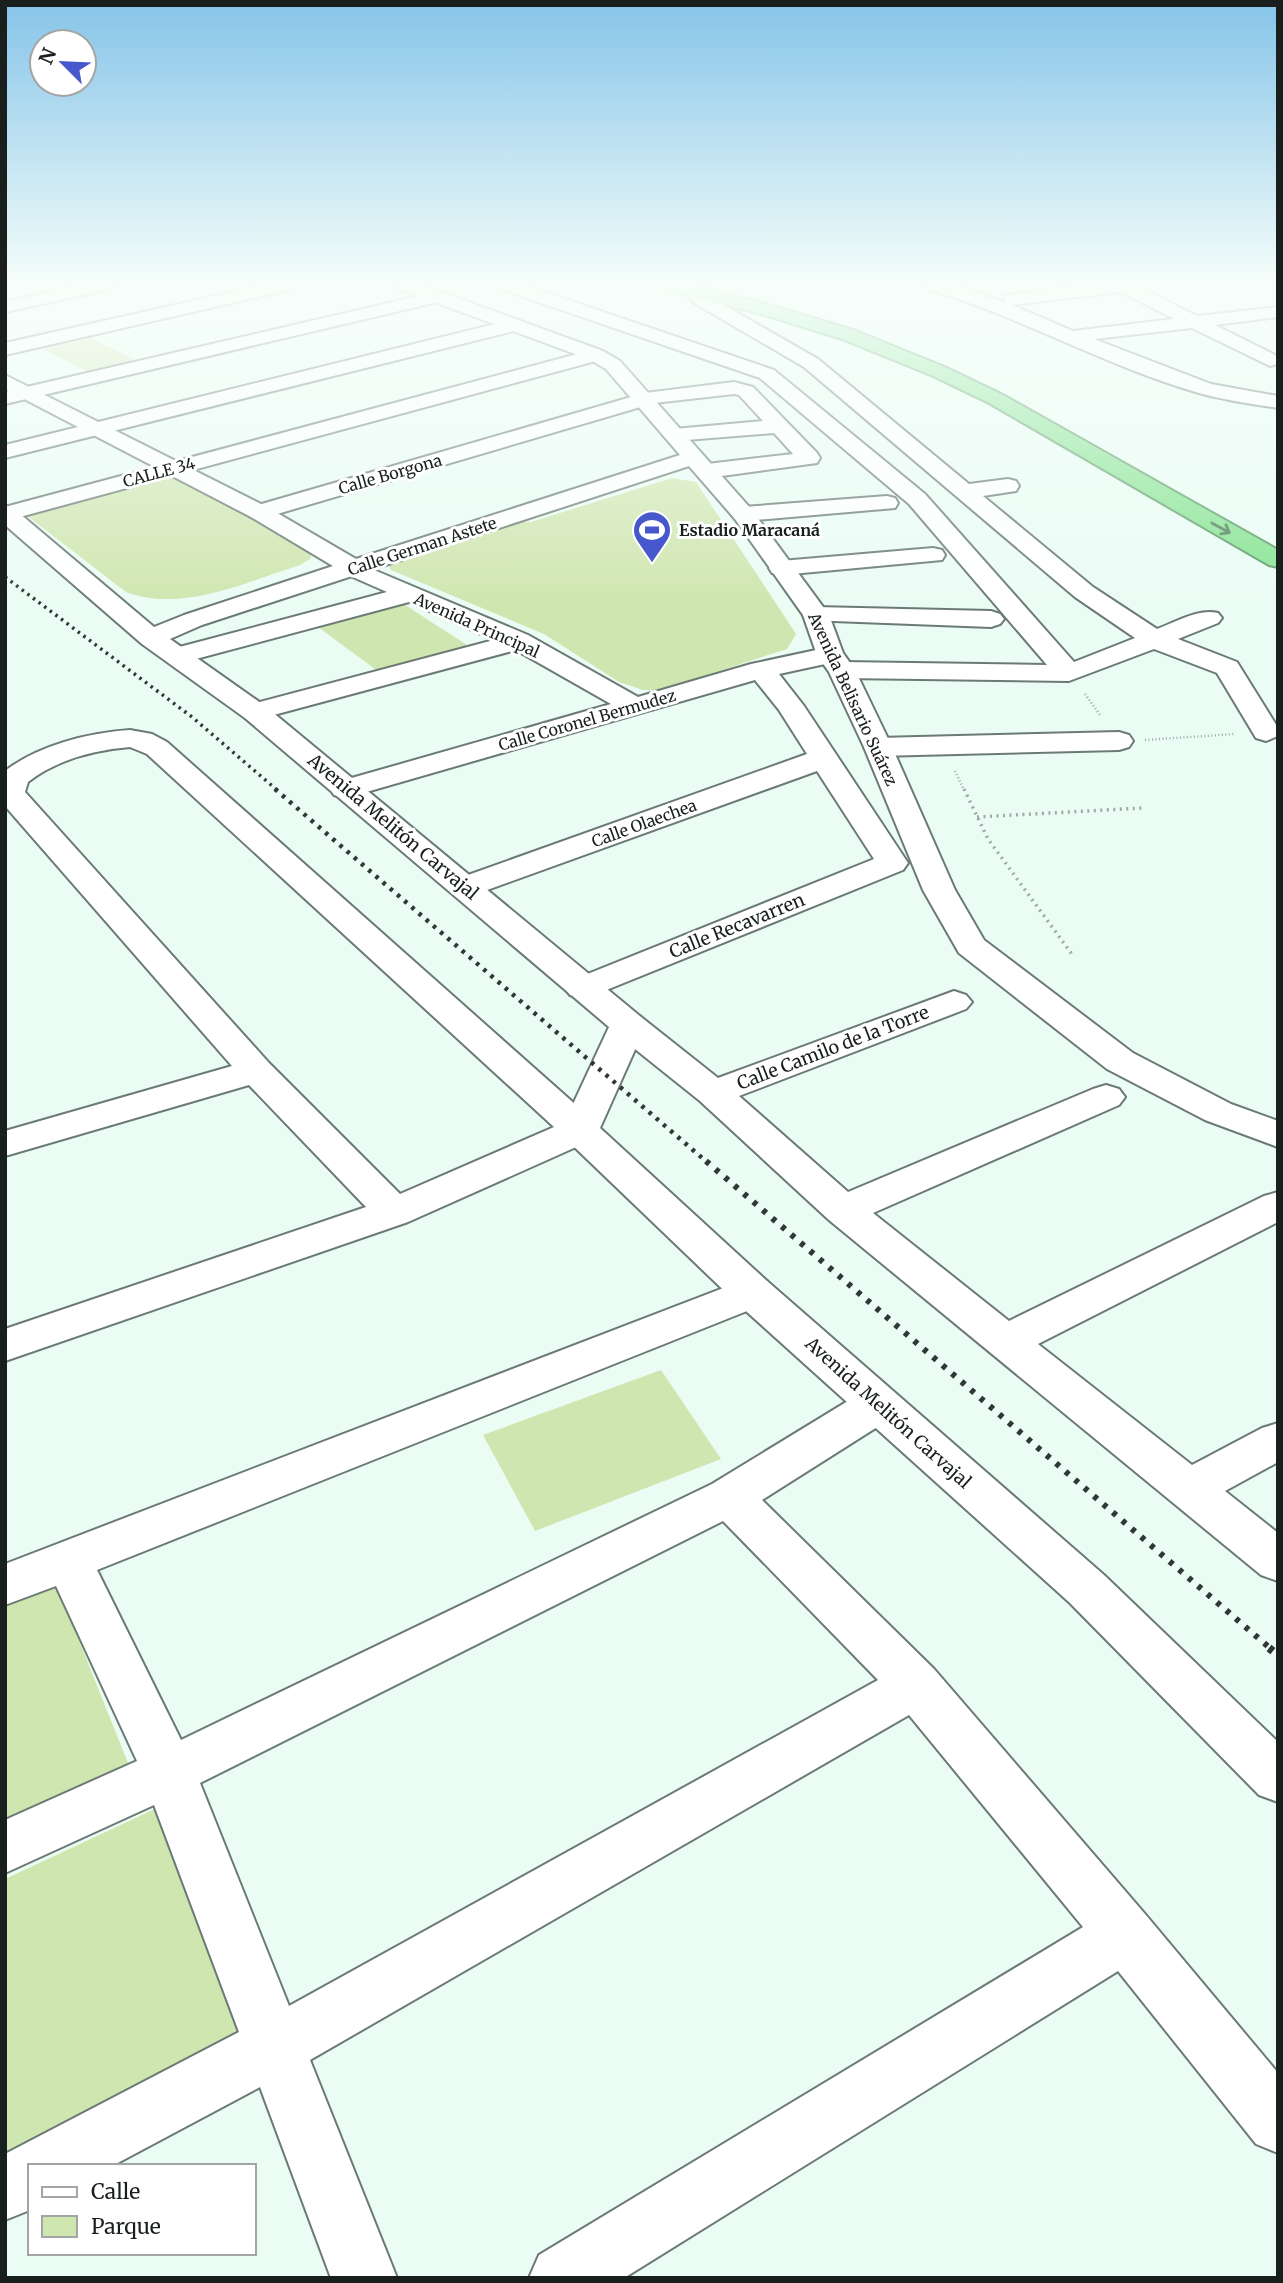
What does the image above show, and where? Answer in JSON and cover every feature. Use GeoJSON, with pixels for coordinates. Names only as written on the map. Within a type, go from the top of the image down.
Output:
{"type":"FeatureCollection","features":[{"type":"Feature","properties":{"kind":"highway"},"geometry":{"type":"LineString","coordinates":[[981,392],[1278,560]]}},
{"type":"Feature","properties":{"kind":"highway"},"geometry":{"type":"LineString","coordinates":[[1004,392],[1278,541]]}},
{"type":"Feature","properties":{"kind":"street","name":"Avenida Principal"},"geometry":{"type":"LineString","coordinates":[[24,392],[259,512],[355,569],[519,641],[635,706]]}},
{"type":"Feature","properties":{"kind":"street"},"geometry":{"type":"LineString","coordinates":[[5,398],[33,392]]}},
{"type":"Feature","properties":{"kind":"street"},"geometry":{"type":"LineString","coordinates":[[5,452],[250,392]]}},
{"type":"Feature","properties":{"kind":"street","name":"CALLE 34"},"geometry":{"type":"LineString","coordinates":[[6,513],[459,392]]}},
{"type":"Feature","properties":{"kind":"street","name":"Avenida Belisario Suárez"},"geometry":{"type":"LineString","coordinates":[[634,392],[743,514],[816,615],[836,663],[878,747],[939,891],[971,946],[1120,1061],[1218,1112],[1278,1135]]}},
{"type":"Feature","properties":{"kind":"street","name":"Calle Borgona"},"geometry":{"type":"LineString","coordinates":[[259,512],[652,397],[714,392]]}},
{"type":"Feature","properties":{"kind":"street","name":"Calle Borgona"},"geometry":{"type":"LineString","coordinates":[[745,392],[779,426]]}},
{"type":"Feature","properties":{"kind":"street"},"geometry":{"type":"LineString","coordinates":[[788,392],[917,499],[1069,673],[1209,618]]}},
{"type":"Feature","properties":{"kind":"street"},"geometry":{"type":"LineString","coordinates":[[845,392],[1084,592],[1156,640],[1227,668],[1266,732]]}},
{"type":"Feature","properties":{"kind":"street"},"geometry":{"type":"LineString","coordinates":[[1221,392],[1278,402]]}},
{"type":"Feature","properties":{"kind":"street"},"geometry":{"type":"LineString","coordinates":[[674,435],[779,426]]}},
{"type":"Feature","properties":{"kind":"street","name":"Calle German Astete"},"geometry":{"type":"LineString","coordinates":[[151,638],[193,620],[701,464],[809,457],[779,426]]}},
{"type":"Feature","properties":{"kind":"street"},"geometry":{"type":"LineString","coordinates":[[963,492],[1008,486]]}},
{"type":"Feature","properties":{"kind":"street"},"geometry":{"type":"LineString","coordinates":[[743,514],[887,503]]}},
{"type":"Feature","properties":{"kind":"street","name":"Avenida Melitón Carvajal"},"geometry":{"type":"LineString","coordinates":[[6,513],[151,638],[255,712],[582,988],[713,1093],[843,1210],[1278,1561]]}},
{"type":"Feature","properties":{"kind":"street"},"geometry":{"type":"LineString","coordinates":[[781,568],[933,555]]}},
{"type":"Feature","properties":{"kind":"street"},"geometry":{"type":"LineString","coordinates":[[177,656],[410,594]]}},
{"type":"Feature","properties":{"kind":"street"},"geometry":{"type":"LineString","coordinates":[[816,615],[991,619]]}},
{"type":"Feature","properties":{"kind":"street"},"geometry":{"type":"LineString","coordinates":[[255,712],[519,641]]}},
{"type":"Feature","properties":{"kind":"street","name":"Calle Coronel Bermudez"},"geometry":{"type":"LineString","coordinates":[[345,789],[761,670],[836,663],[1069,673]]}},
{"type":"Feature","properties":{"kind":"street"},"geometry":{"type":"LineString","coordinates":[[761,670],[790,706],[822,759]]}},
{"type":"Feature","properties":{"kind":"street","name":"Avenida Melitón Carvajal"},"geometry":{"type":"LineString","coordinates":[[256,1071],[10,793],[13,779],[31,766],[50,758],[94,745],[119,740],[141,740],[157,748],[580,1130],[752,1293],[1087,1590],[1278,1778]]}},
{"type":"Feature","properties":{"kind":"street"},"geometry":{"type":"LineString","coordinates":[[878,747],[1119,741]]}},
{"type":"Feature","properties":{"kind":"street","name":"Calle Recavarren"},"geometry":{"type":"LineString","coordinates":[[582,988],[892,863],[822,759]]}},
{"type":"Feature","properties":{"kind":"street","name":"Calle Olaechea"},"geometry":{"type":"LineString","coordinates":[[465,887],[822,759]]}},
{"type":"Feature","properties":{"kind":"street","name":"Calle Camilo de la Torre"},"geometry":{"type":"LineString","coordinates":[[713,1093],[954,1002]]}},
{"type":"Feature","properties":{"kind":"street"},"geometry":{"type":"LineString","coordinates":[[5,1345],[394,1212],[580,1130],[628,1025]]}},
{"type":"Feature","properties":{"kind":"street"},"geometry":{"type":"LineString","coordinates":[[5,1144],[256,1071],[394,1212]]}},
{"type":"Feature","properties":{"kind":"street"},"geometry":{"type":"LineString","coordinates":[[843,1210],[1106,1097]]}},
{"type":"Feature","properties":{"kind":"street"},"geometry":{"type":"LineString","coordinates":[[1006,1341],[1278,1205]]}},
{"type":"Feature","properties":{"kind":"street"},"geometry":{"type":"LineString","coordinates":[[5,1585],[752,1293]]}},
{"type":"Feature","properties":{"kind":"street"},"geometry":{"type":"LineString","coordinates":[[5,1847],[169,1772],[729,1497],[877,1405]]}},
{"type":"Feature","properties":{"kind":"street"},"geometry":{"type":"LineString","coordinates":[[1187,1490],[1278,1440]]}},
{"type":"Feature","properties":{"kind":"street"},"geometry":{"type":"LineString","coordinates":[[729,1497],[916,1685],[1125,1934],[1278,2122]]}},
{"type":"Feature","properties":{"kind":"street"},"geometry":{"type":"LineString","coordinates":[[68,1560],[169,1772],[364,2278]]}},
{"type":"Feature","properties":{"kind":"street"},"geometry":{"type":"LineString","coordinates":[[51,2164],[275,2046],[916,1685]]}},
{"type":"Feature","properties":{"kind":"street"},"geometry":{"type":"LineString","coordinates":[[562,2278],[1125,1934]]}},
{"type":"Feature","properties":{"kind":"street"},"geometry":{"type":"LineString","coordinates":[[5,2188],[28,2176]]}},
{"type":"Feature","properties":{"kind":"path"},"geometry":{"type":"LineString","coordinates":[[1069,673],[1119,741],[1266,732]]}},
{"type":"Feature","properties":{"kind":"path"},"geometry":{"type":"LineString","coordinates":[[943,744],[988,839],[1074,957]]}},
{"type":"Feature","properties":{"kind":"path"},"geometry":{"type":"LineString","coordinates":[[977,817],[1142,808]]}},
{"type":"Feature","properties":{"kind":"green space"},"geometry":{"type":"Polygon","coordinates":[[[168,473],[312,552],[310,559],[300,565],[214,593],[169,599],[147,598],[126,592],[26,515],[168,473]]]}},
{"type":"Feature","properties":{"kind":"green space","name":"Estadio Maracaná"},"geometry":{"type":"Polygon","coordinates":[[[672,478],[696,482],[796,634],[787,649],[660,690],[643,690],[619,682],[544,634],[389,567],[394,563],[520,522],[531,522],[672,478]]]}},
{"type":"Feature","properties":{"kind":"green space"},"geometry":{"type":"Polygon","coordinates":[[[399,601],[473,649],[383,675],[314,624],[399,601]]]}},
{"type":"Feature","properties":{"kind":"green space"},"geometry":{"type":"Polygon","coordinates":[[[661,1370],[721,1459],[535,1531],[483,1435],[661,1370]]]}},
{"type":"Feature","properties":{"kind":"green space"},"geometry":{"type":"Polygon","coordinates":[[[56,1583],[132,1773],[5,1829],[5,1603],[56,1583]]]}},
{"type":"Feature","properties":{"kind":"green space"},"geometry":{"type":"Polygon","coordinates":[[[159,1807],[248,2034],[5,2158],[5,1879],[159,1807]]]}},
{"type":"Feature","properties":{"kind":"railway"},"geometry":{"type":"LineString","coordinates":[[5,577],[192,717],[277,790]]}},
{"type":"Feature","properties":{"kind":"railway"},"geometry":{"type":"LineString","coordinates":[[275,789],[708,1163]]}},
{"type":"Feature","properties":{"kind":"railway"},"geometry":{"type":"LineString","coordinates":[[706,1161],[1271,1649]]}},
{"type":"Feature","properties":{"kind":"railway"},"geometry":{"type":"LineString","coordinates":[[1269,1648],[1278,1655]]}},
{"type":"Feature","properties":{"kind":"place","name":"Estadio Maracaná"},"geometry":{"type":"Point","coordinates":[652,564]}}]}
